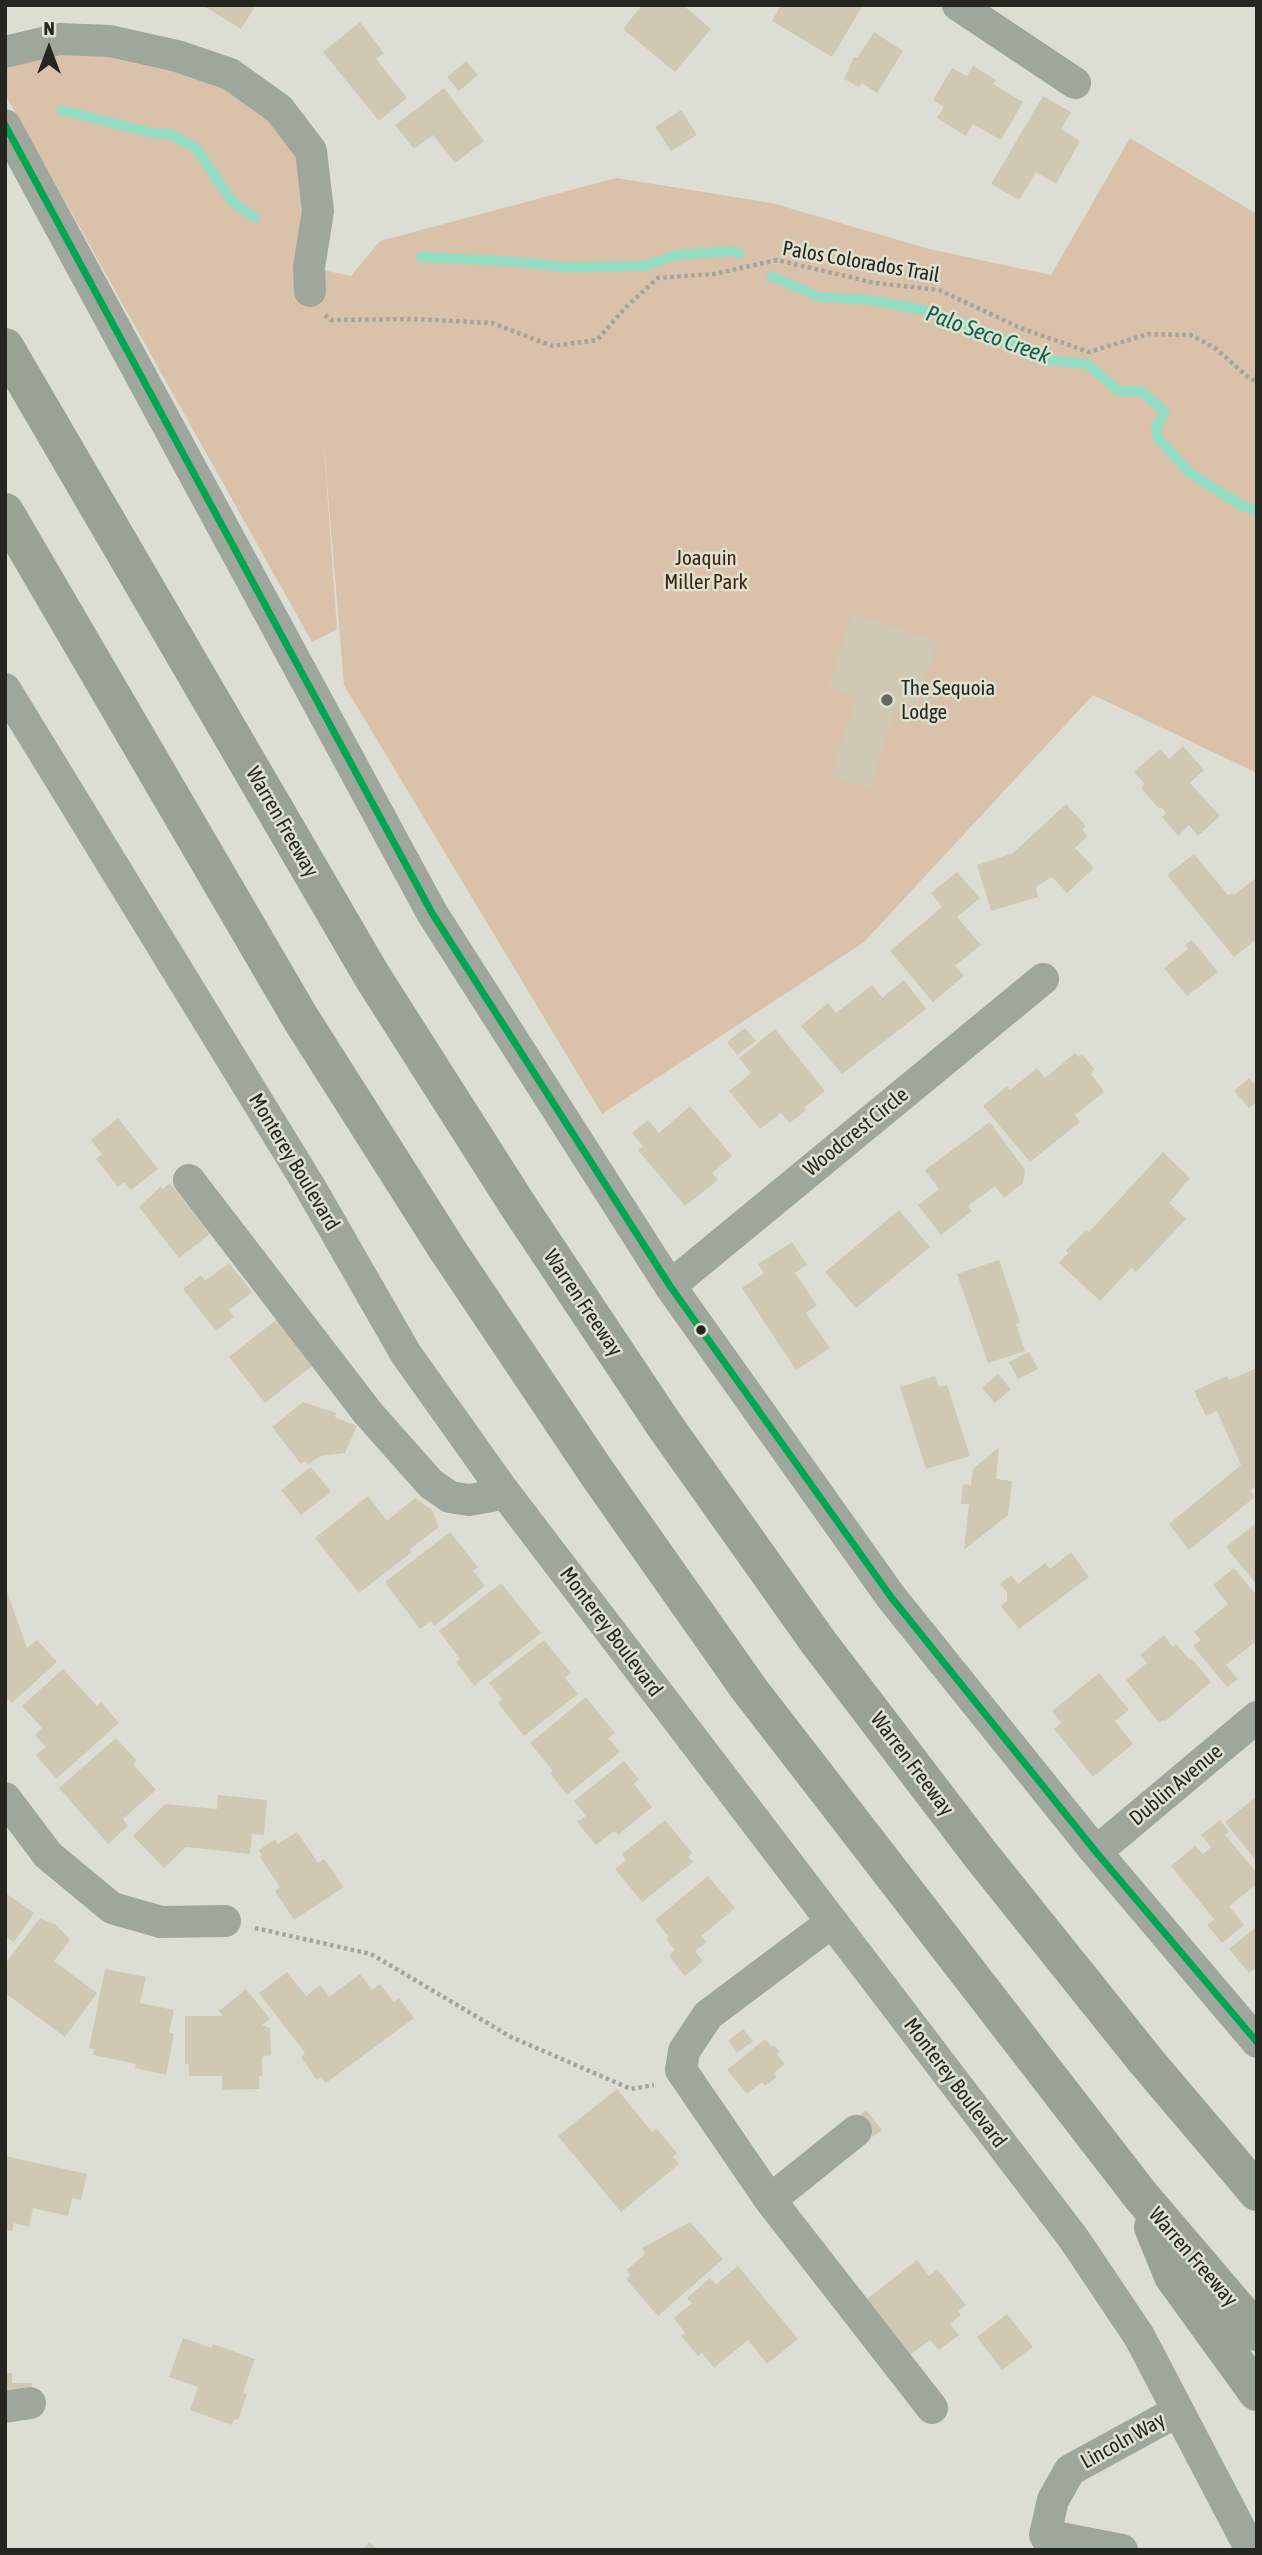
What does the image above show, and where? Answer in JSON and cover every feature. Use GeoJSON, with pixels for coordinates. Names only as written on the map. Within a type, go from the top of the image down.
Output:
{"type":"FeatureCollection","features":[{"type":"Feature","properties":{"kind":"highway","name":"Warren Freeway"},"geometry":{"type":"LineString","coordinates":[[5,347],[372,976],[517,1204],[665,1426],[819,1643],[980,1854],[1146,2060],[1257,2192]]}},
{"type":"Feature","properties":{"kind":"highway","name":"Warren Freeway"},"geometry":{"type":"LineString","coordinates":[[5,512],[301,1019],[447,1249],[582,1450],[749,1689],[1140,2196],[1257,2332]]}},
{"type":"Feature","properties":{"kind":"highway"},"geometry":{"type":"LineString","coordinates":[[1146,2060],[1257,2170]]}},
{"type":"Feature","properties":{"kind":"highway"},"geometry":{"type":"LineString","coordinates":[[1140,2196],[1173,2276],[1257,2392]]}},
{"type":"Feature","properties":{"kind":"street"},"geometry":{"type":"LineString","coordinates":[[958,5],[1075,83]]}},
{"type":"Feature","properties":{"kind":"street"},"geometry":{"type":"LineString","coordinates":[[5,52],[59,38],[110,41],[177,56],[230,74],[279,109],[311,151],[318,211],[309,267],[310,291]]}},
{"type":"Feature","properties":{"kind":"street"},"geometry":{"type":"LineString","coordinates":[[5,125],[432,913],[670,1286],[891,1597],[1096,1852],[1257,2042]]}},
{"type":"Feature","properties":{"kind":"street","name":"Monterey Boulevard"},"geometry":{"type":"LineString","coordinates":[[5,689],[310,1186],[406,1354],[502,1489],[1074,2239],[1139,2336],[1251,2550]]}},
{"type":"Feature","properties":{"kind":"street","name":"Woodcrest Circle"},"geometry":{"type":"LineString","coordinates":[[670,1286],[1042,979]]}},
{"type":"Feature","properties":{"kind":"street"},"geometry":{"type":"LineString","coordinates":[[189,1180],[368,1413],[431,1484],[450,1497],[469,1500],[492,1496],[502,1489]]}},
{"type":"Feature","properties":{"kind":"street","name":"Dublin Avenue"},"geometry":{"type":"LineString","coordinates":[[1096,1852],[1257,1717]]}},
{"type":"Feature","properties":{"kind":"street"},"geometry":{"type":"LineString","coordinates":[[5,1798],[48,1855],[112,1908],[161,1922],[225,1922]]}},
{"type":"Feature","properties":{"kind":"street"},"geometry":{"type":"LineString","coordinates":[[832,1922],[708,2015],[684,2051],[681,2070],[770,2200],[932,2408]]}},
{"type":"Feature","properties":{"kind":"street"},"geometry":{"type":"LineString","coordinates":[[770,2200],[856,2131]]}},
{"type":"Feature","properties":{"kind":"street","name":"Lincoln Way"},"geometry":{"type":"LineString","coordinates":[[1049,2543],[1053,2500],[1070,2470],[1178,2411]]}},
{"type":"Feature","properties":{"kind":"street"},"geometry":{"type":"LineString","coordinates":[[1049,2543],[1122,2550]]}},
{"type":"Feature","properties":{"kind":"path","name":"Palos Colorados Trail"},"geometry":{"type":"LineString","coordinates":[[310,291],[319,309],[331,320],[414,319],[492,323],[552,346],[597,340],[628,305],[658,278],[714,274],[777,260],[875,283],[939,290],[1023,329],[1089,352],[1148,334],[1191,335],[1215,348],[1257,382]]}},
{"type":"Feature","properties":{"kind":"path"},"geometry":{"type":"LineString","coordinates":[[225,1922],[371,1954],[511,2037],[631,2089],[686,2080]]}},
{"type":"Feature","properties":{"kind":"green space","name":"Joaquin Miller Park"},"geometry":{"type":"Polygon","coordinates":[[[59,39],[230,74],[311,151],[309,267],[351,276],[380,241],[616,178],[772,203],[929,249],[1051,275],[1130,138],[1257,214],[1257,773],[1093,695],[864,942],[602,1114],[344,685],[323,433],[337,629],[312,642],[5,94],[5,52],[59,39]]]}},
{"type":"Feature","properties":{"kind":"building"},"geometry":{"type":"Polygon","coordinates":[[[202,5],[256,5],[241,29],[202,5]]]}},
{"type":"Feature","properties":{"kind":"building"},"geometry":{"type":"Polygon","coordinates":[[[642,5],[683,5],[711,29],[675,72],[623,29],[642,5]]]}},
{"type":"Feature","properties":{"kind":"building"},"geometry":{"type":"Polygon","coordinates":[[[781,5],[863,5],[832,57],[772,21],[781,5]]]}},
{"type":"Feature","properties":{"kind":"building"},"geometry":{"type":"Polygon","coordinates":[[[360,22],[384,53],[376,59],[407,98],[379,121],[323,52],[360,22]]]}},
{"type":"Feature","properties":{"kind":"building"},"geometry":{"type":"Polygon","coordinates":[[[874,32],[903,51],[877,93],[862,83],[859,87],[844,79],[854,57],[857,58],[874,32]]]}},
{"type":"Feature","properties":{"kind":"building"},"geometry":{"type":"Polygon","coordinates":[[[466,61],[478,75],[459,91],[447,77],[466,61]]]}},
{"type":"Feature","properties":{"kind":"building"},"geometry":{"type":"Polygon","coordinates":[[[973,66],[996,80],[993,84],[1023,102],[1001,140],[973,124],[966,136],[937,118],[944,107],[933,100],[952,68],[967,76],[973,66]]]}},
{"type":"Feature","properties":{"kind":"building"},"geometry":{"type":"Polygon","coordinates":[[[444,88],[484,141],[455,163],[433,135],[414,149],[395,125],[444,88]]]}},
{"type":"Feature","properties":{"kind":"building"},"geometry":{"type":"Polygon","coordinates":[[[1043,96],[1071,112],[1061,129],[1080,141],[1056,184],[1036,172],[1019,200],[991,184],[1043,96]]]}},
{"type":"Feature","properties":{"kind":"building"},"geometry":{"type":"Polygon","coordinates":[[[681,110],[697,135],[671,151],[655,127],[681,110]]]}},
{"type":"Feature","properties":{"kind":"building","name":"The Sequoia Lodge"},"geometry":{"type":"Polygon","coordinates":[[[852,614],[938,641],[915,711],[897,705],[870,788],[831,776],[856,696],[829,687],[852,614]]]}},
{"type":"Feature","properties":{"kind":"building"},"geometry":{"type":"Polygon","coordinates":[[[1183,746],[1204,770],[1190,783],[1220,816],[1198,836],[1189,825],[1178,836],[1162,817],[1166,813],[1161,807],[1159,809],[1141,788],[1145,784],[1134,772],[1160,749],[1169,759],[1183,746]]]}},
{"type":"Feature","properties":{"kind":"building"},"geometry":{"type":"Polygon","coordinates":[[[1066,804],[1086,826],[1082,830],[1088,836],[1075,848],[1094,868],[1067,893],[1052,877],[1036,887],[1038,897],[991,911],[977,865],[1013,853],[1066,804]]]}},
{"type":"Feature","properties":{"kind":"building"},"geometry":{"type":"Polygon","coordinates":[[[1194,854],[1228,895],[1234,895],[1257,877],[1257,939],[1234,957],[1167,875],[1194,854]]]}},
{"type":"Feature","properties":{"kind":"building"},"geometry":{"type":"Polygon","coordinates":[[[957,872],[980,898],[957,917],[981,945],[955,966],[964,976],[933,1002],[890,951],[942,907],[931,893],[957,872]]]}},
{"type":"Feature","properties":{"kind":"building"},"geometry":{"type":"Polygon","coordinates":[[[1192,940],[1218,972],[1187,996],[1164,968],[1188,949],[1185,945],[1192,940]]]}},
{"type":"Feature","properties":{"kind":"building"},"geometry":{"type":"Polygon","coordinates":[[[904,980],[926,1009],[842,1074],[801,1026],[828,1003],[836,1013],[872,985],[882,998],[904,980]]]}},
{"type":"Feature","properties":{"kind":"building"},"geometry":{"type":"Polygon","coordinates":[[[745,1028],[756,1041],[737,1055],[727,1042],[745,1028]]]}},
{"type":"Feature","properties":{"kind":"building"},"geometry":{"type":"Polygon","coordinates":[[[775,1029],[825,1091],[790,1123],[781,1113],[760,1129],[729,1091],[751,1073],[739,1058],[775,1029]]]}},
{"type":"Feature","properties":{"kind":"building"},"geometry":{"type":"Polygon","coordinates":[[[1075,1053],[1079,1057],[1082,1054],[1094,1069],[1091,1074],[1104,1092],[1075,1115],[1080,1122],[1030,1162],[983,1106],[1007,1086],[1010,1090],[1037,1068],[1045,1078],[1075,1053]]]}},
{"type":"Feature","properties":{"kind":"building"},"geometry":{"type":"Polygon","coordinates":[[[1249,1078],[1257,1086],[1257,1102],[1249,1108],[1234,1091],[1249,1078]]]}},
{"type":"Feature","properties":{"kind":"building"},"geometry":{"type":"Polygon","coordinates":[[[690,1106],[732,1156],[712,1173],[718,1180],[685,1206],[638,1150],[643,1146],[632,1133],[648,1120],[659,1133],[690,1106]]]}},
{"type":"Feature","properties":{"kind":"building"},"geometry":{"type":"Polygon","coordinates":[[[118,1118],[158,1169],[131,1190],[124,1182],[118,1187],[96,1159],[102,1154],[91,1140],[118,1118]]]}},
{"type":"Feature","properties":{"kind":"building"},"geometry":{"type":"Polygon","coordinates":[[[990,1122],[1025,1170],[1023,1183],[1004,1198],[995,1186],[968,1206],[972,1211],[941,1235],[918,1205],[939,1189],[925,1170],[990,1122]]]}},
{"type":"Feature","properties":{"kind":"building"},"geometry":{"type":"Polygon","coordinates":[[[1163,1152],[1190,1178],[1169,1203],[1186,1219],[1136,1272],[1131,1268],[1100,1301],[1059,1263],[1068,1253],[1066,1250],[1086,1230],[1089,1232],[1163,1152]]]}},
{"type":"Feature","properties":{"kind":"building"},"geometry":{"type":"Polygon","coordinates":[[[170,1183],[210,1234],[179,1258],[139,1207],[161,1186],[163,1189],[170,1183]]]}},
{"type":"Feature","properties":{"kind":"building"},"geometry":{"type":"Polygon","coordinates":[[[899,1210],[930,1247],[856,1308],[825,1272],[899,1210]]]}},
{"type":"Feature","properties":{"kind":"building"},"geometry":{"type":"Polygon","coordinates":[[[792,1242],[807,1265],[795,1273],[817,1305],[806,1313],[830,1348],[796,1370],[742,1288],[764,1273],[758,1264],[792,1242]]]}},
{"type":"Feature","properties":{"kind":"building"},"geometry":{"type":"Polygon","coordinates":[[[999,1260],[1020,1322],[1016,1324],[1025,1351],[988,1363],[957,1274],[999,1260]]]}},
{"type":"Feature","properties":{"kind":"building"},"geometry":{"type":"Polygon","coordinates":[[[229,1263],[252,1292],[229,1310],[234,1317],[216,1331],[183,1289],[201,1275],[205,1281],[229,1263]]]}},
{"type":"Feature","properties":{"kind":"building"},"geometry":{"type":"Polygon","coordinates":[[[281,1316],[317,1362],[265,1403],[229,1357],[281,1316]]]}},
{"type":"Feature","properties":{"kind":"building"},"geometry":{"type":"Polygon","coordinates":[[[1029,1352],[1038,1369],[1018,1379],[1009,1362],[1029,1352]]]}},
{"type":"Feature","properties":{"kind":"building"},"geometry":{"type":"Polygon","coordinates":[[[1257,1368],[1257,1485],[1250,1491],[1255,1497],[1189,1550],[1169,1524],[1241,1465],[1217,1411],[1206,1416],[1194,1391],[1227,1376],[1229,1380],[1257,1368]]]}},
{"type":"Feature","properties":{"kind":"building"},"geometry":{"type":"Polygon","coordinates":[[[998,1374],[1011,1389],[995,1403],[982,1388],[998,1374]]]}},
{"type":"Feature","properties":{"kind":"building"},"geometry":{"type":"Polygon","coordinates":[[[935,1376],[939,1387],[947,1385],[970,1456],[926,1469],[900,1387],[935,1376]]]}},
{"type":"Feature","properties":{"kind":"building"},"geometry":{"type":"Polygon","coordinates":[[[303,1402],[336,1413],[335,1417],[357,1426],[345,1453],[320,1456],[308,1465],[305,1461],[301,1464],[272,1427],[303,1402]]]}},
{"type":"Feature","properties":{"kind":"building"},"geometry":{"type":"Polygon","coordinates":[[[999,1447],[996,1479],[1012,1481],[1008,1515],[964,1550],[969,1504],[961,1504],[963,1484],[971,1485],[973,1469],[999,1447]]]}},
{"type":"Feature","properties":{"kind":"building"},"geometry":{"type":"Polygon","coordinates":[[[311,1467],[331,1492],[301,1515],[281,1490],[311,1467]]]}},
{"type":"Feature","properties":{"kind":"building"},"geometry":{"type":"Polygon","coordinates":[[[368,1496],[387,1521],[415,1498],[432,1510],[439,1527],[410,1549],[412,1552],[359,1593],[315,1538],[368,1496]]]}},
{"type":"Feature","properties":{"kind":"building"},"geometry":{"type":"Polygon","coordinates":[[[1255,1524],[1257,1526],[1257,1585],[1226,1547],[1255,1524]]]}},
{"type":"Feature","properties":{"kind":"building"},"geometry":{"type":"Polygon","coordinates":[[[450,1532],[478,1567],[473,1571],[485,1586],[434,1626],[431,1621],[420,1629],[385,1582],[450,1532]]]}},
{"type":"Feature","properties":{"kind":"building"},"geometry":{"type":"Polygon","coordinates":[[[1071,1552],[1089,1577],[1019,1629],[1001,1606],[1007,1601],[1007,1592],[1000,1584],[1011,1575],[1018,1584],[1045,1563],[1050,1569],[1071,1552]]]}},
{"type":"Feature","properties":{"kind":"building"},"geometry":{"type":"Polygon","coordinates":[[[1234,1568],[1257,1596],[1257,1646],[1254,1643],[1226,1665],[1238,1679],[1227,1687],[1193,1646],[1201,1640],[1194,1632],[1228,1604],[1213,1585],[1234,1568]]]}},
{"type":"Feature","properties":{"kind":"building"},"geometry":{"type":"Polygon","coordinates":[[[501,1583],[541,1633],[474,1686],[456,1662],[460,1659],[439,1631],[501,1583]]]}},
{"type":"Feature","properties":{"kind":"building"},"geometry":{"type":"Polygon","coordinates":[[[5,1586],[27,1648],[37,1640],[57,1662],[12,1703],[5,1697],[5,1586]]]}},
{"type":"Feature","properties":{"kind":"building"},"geometry":{"type":"Polygon","coordinates":[[[1164,1635],[1173,1647],[1176,1644],[1192,1659],[1211,1682],[1164,1722],[1163,1720],[1159,1723],[1126,1680],[1147,1663],[1140,1655],[1164,1635]]]}},
{"type":"Feature","properties":{"kind":"building"},"geometry":{"type":"Polygon","coordinates":[[[544,1640],[571,1673],[565,1678],[578,1694],[524,1736],[498,1703],[502,1699],[489,1683],[544,1640]]]}},
{"type":"Feature","properties":{"kind":"building"},"geometry":{"type":"Polygon","coordinates":[[[63,1669],[97,1706],[101,1702],[119,1723],[56,1779],[36,1755],[46,1747],[35,1735],[42,1728],[22,1706],[63,1669]]]}},
{"type":"Feature","properties":{"kind":"building"},"geometry":{"type":"Polygon","coordinates":[[[1099,1673],[1129,1710],[1115,1721],[1133,1744],[1093,1777],[1054,1729],[1061,1723],[1052,1711],[1099,1673]]]}},
{"type":"Feature","properties":{"kind":"building"},"geometry":{"type":"Polygon","coordinates":[[[586,1697],[615,1733],[608,1738],[620,1752],[567,1795],[550,1773],[553,1771],[530,1743],[586,1697]]]}},
{"type":"Feature","properties":{"kind":"building"},"geometry":{"type":"Polygon","coordinates":[[[116,1738],[137,1761],[133,1764],[156,1790],[123,1819],[128,1826],[108,1844],[59,1788],[116,1738]]]}},
{"type":"Feature","properties":{"kind":"building"},"geometry":{"type":"Polygon","coordinates":[[[624,1761],[639,1779],[634,1784],[652,1807],[618,1835],[614,1831],[596,1845],[577,1822],[586,1816],[574,1801],[624,1761]]]}},
{"type":"Feature","properties":{"kind":"building"},"geometry":{"type":"Polygon","coordinates":[[[218,1795],[267,1800],[264,1835],[252,1834],[250,1854],[186,1847],[164,1868],[133,1836],[165,1804],[217,1809],[218,1795]]]}},
{"type":"Feature","properties":{"kind":"building"},"geometry":{"type":"Polygon","coordinates":[[[1257,1796],[1257,1862],[1225,1822],[1257,1796]]]}},
{"type":"Feature","properties":{"kind":"building"},"geometry":{"type":"Polygon","coordinates":[[[665,1820],[692,1853],[688,1857],[693,1862],[642,1902],[615,1869],[626,1860],[622,1854],[665,1820]]]}},
{"type":"Feature","properties":{"kind":"building"},"geometry":{"type":"Polygon","coordinates":[[[1220,1820],[1229,1832],[1225,1835],[1257,1873],[1257,1884],[1229,1906],[1244,1925],[1222,1943],[1207,1925],[1214,1919],[1171,1866],[1195,1846],[1203,1854],[1211,1847],[1201,1835],[1220,1820]]]}},
{"type":"Feature","properties":{"kind":"building"},"geometry":{"type":"Polygon","coordinates":[[[297,1832],[318,1863],[324,1859],[344,1887],[294,1920],[275,1891],[280,1887],[260,1857],[262,1856],[259,1850],[275,1839],[278,1844],[297,1832]]]}},
{"type":"Feature","properties":{"kind":"building"},"geometry":{"type":"Polygon","coordinates":[[[708,1876],[735,1908],[701,1936],[707,1942],[695,1951],[703,1961],[685,1976],[669,1956],[675,1950],[666,1939],[669,1937],[655,1920],[708,1876]]]}},
{"type":"Feature","properties":{"kind":"building"},"geometry":{"type":"Polygon","coordinates":[[[7,1894],[34,1913],[14,1942],[5,1936],[7,1894]]]}},
{"type":"Feature","properties":{"kind":"building"},"geometry":{"type":"Polygon","coordinates":[[[40,1918],[56,1925],[70,1940],[54,1961],[97,1993],[65,2037],[5,1993],[5,1964],[40,1918]]]}},
{"type":"Feature","properties":{"kind":"building"},"geometry":{"type":"Polygon","coordinates":[[[1257,1926],[1257,1967],[1249,1973],[1229,1949],[1257,1926]]]}},
{"type":"Feature","properties":{"kind":"building"},"geometry":{"type":"Polygon","coordinates":[[[105,1969],[146,1977],[140,2003],[174,2010],[169,2032],[174,2034],[166,2075],[135,2068],[136,2064],[93,2055],[94,2049],[89,2048],[105,1969]]]}},
{"type":"Feature","properties":{"kind":"building"},"geometry":{"type":"Polygon","coordinates":[[[287,1972],[306,1996],[320,1985],[329,1997],[360,1974],[372,1990],[380,1984],[394,2002],[399,1998],[414,2018],[326,2083],[321,2077],[317,2080],[301,2057],[305,2053],[259,1993],[287,1972]]]}},
{"type":"Feature","properties":{"kind":"building"},"geometry":{"type":"Polygon","coordinates":[[[246,1989],[270,2019],[262,2025],[270,2028],[271,2055],[262,2057],[259,2089],[222,2090],[222,2076],[189,2076],[189,2064],[185,2064],[185,2016],[223,2016],[219,2011],[246,1989]]]}},
{"type":"Feature","properties":{"kind":"building"},"geometry":{"type":"Polygon","coordinates":[[[743,2029],[753,2041],[737,2053],[728,2041],[743,2029]]]}},
{"type":"Feature","properties":{"kind":"building"},"geometry":{"type":"Polygon","coordinates":[[[765,2039],[780,2052],[777,2054],[785,2064],[774,2073],[777,2077],[765,2086],[762,2082],[747,2094],[727,2070],[765,2039]]]}},
{"type":"Feature","properties":{"kind":"building"},"geometry":{"type":"Polygon","coordinates":[[[617,2089],[652,2132],[656,2128],[677,2153],[673,2157],[679,2164],[621,2212],[558,2136],[617,2089]]]}},
{"type":"Feature","properties":{"kind":"building"},"geometry":{"type":"Polygon","coordinates":[[[866,2110],[882,2130],[873,2137],[857,2118],[866,2110]]]}},
{"type":"Feature","properties":{"kind":"building"},"geometry":{"type":"Polygon","coordinates":[[[5,2156],[87,2174],[81,2200],[72,2198],[68,2216],[33,2208],[29,2227],[14,2223],[12,2231],[5,2230],[5,2156]]]}},
{"type":"Feature","properties":{"kind":"building"},"geometry":{"type":"Polygon","coordinates":[[[690,2222],[723,2259],[658,2316],[626,2279],[630,2275],[627,2270],[645,2254],[642,2248],[690,2222]]]}},
{"type":"Feature","properties":{"kind":"building"},"geometry":{"type":"Polygon","coordinates":[[[917,2260],[929,2276],[937,2269],[966,2305],[958,2311],[961,2315],[950,2324],[959,2335],[939,2350],[930,2340],[910,2355],[866,2300],[917,2260]]]}},
{"type":"Feature","properties":{"kind":"building"},"geometry":{"type":"Polygon","coordinates":[[[738,2266],[798,2339],[767,2364],[748,2340],[714,2368],[702,2353],[698,2356],[681,2336],[685,2333],[674,2318],[692,2303],[687,2298],[710,2278],[716,2284],[738,2266]]]}},
{"type":"Feature","properties":{"kind":"building"},"geometry":{"type":"Polygon","coordinates":[[[1007,2314],[1033,2347],[1002,2370],[977,2337],[1007,2314]]]}},
{"type":"Feature","properties":{"kind":"building"},"geometry":{"type":"Polygon","coordinates":[[[183,2338],[212,2348],[213,2344],[255,2359],[243,2392],[247,2394],[238,2420],[234,2419],[232,2425],[190,2410],[198,2387],[169,2377],[183,2338]]]}},
{"type":"Feature","properties":{"kind":"building"},"geometry":{"type":"Polygon","coordinates":[[[5,2373],[12,2373],[12,2383],[32,2383],[30,2403],[5,2400],[5,2373]]]}},
{"type":"Feature","properties":{"kind":"building"},"geometry":{"type":"Polygon","coordinates":[[[369,2542],[378,2550],[363,2550],[369,2542]]]}},
{"type":"Feature","properties":{"kind":"waterway","name":"Palo Seco Creek"},"geometry":{"type":"LineString","coordinates":[[61,110],[152,133],[170,134],[196,148],[231,200],[255,218]]}},
{"type":"Feature","properties":{"kind":"waterway","name":"Palo Seco Creek"},"geometry":{"type":"LineString","coordinates":[[421,257],[566,267],[644,266],[676,255],[734,251],[739,254]]}},
{"type":"Feature","properties":{"kind":"waterway","name":"Palo Seco Creek"},"geometry":{"type":"LineString","coordinates":[[771,276],[820,297],[870,300],[929,311],[998,336],[1039,359],[1087,364],[1119,391],[1141,391],[1165,412],[1156,428],[1158,438],[1189,472],[1242,506],[1257,511]]}},
{"type":"Feature","properties":{"kind":"transit line"},"geometry":{"type":"LineString","coordinates":[[5,125],[432,913],[670,1286],[891,1597],[1096,1852],[1257,2042]]}},
{"type":"Feature","properties":{"kind":"place","name":"The Sequoia Lodge"},"geometry":{"type":"Point","coordinates":[887,700]}}]}
